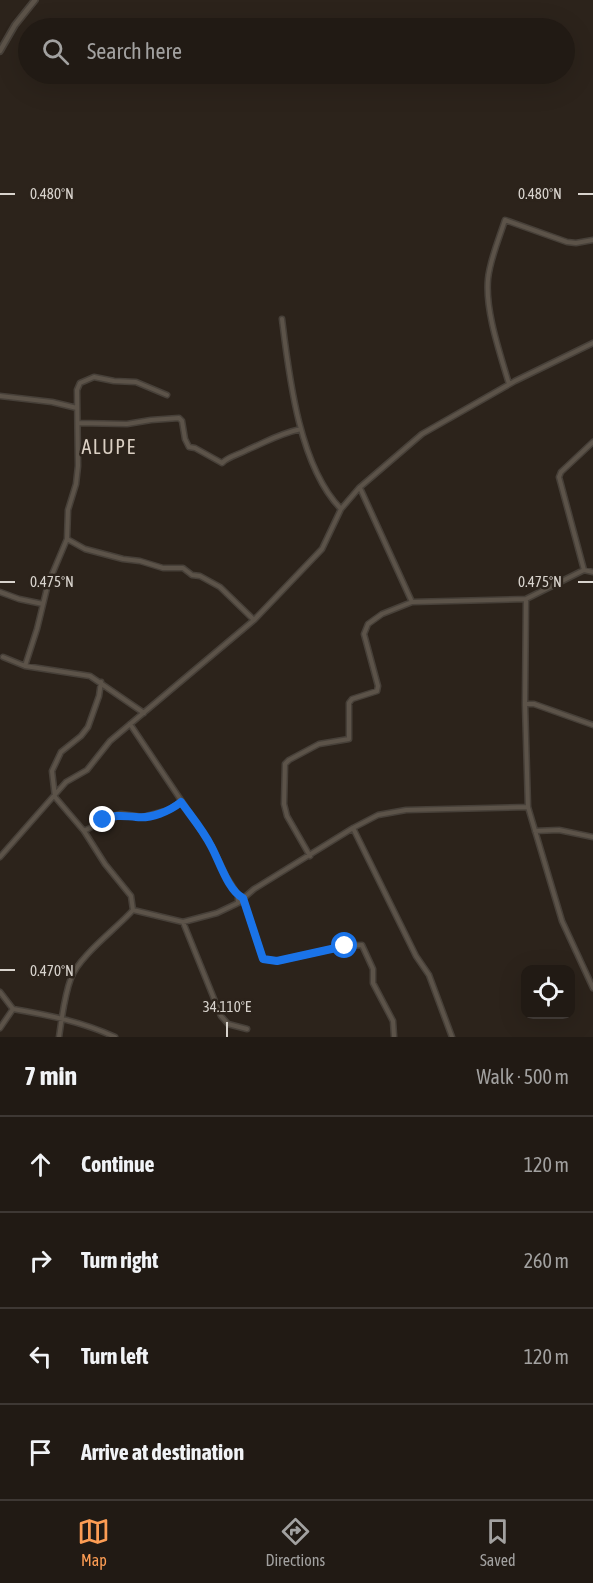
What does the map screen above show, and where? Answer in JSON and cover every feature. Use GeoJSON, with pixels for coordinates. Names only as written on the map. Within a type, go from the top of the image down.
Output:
{"type":"FeatureCollection","features":[{"type":"Feature","properties":{"kind":"street"},"geometry":{"type":"LineString","coordinates":[[21,18],[35,0]]}},
{"type":"Feature","properties":{"kind":"street"},"geometry":{"type":"LineString","coordinates":[[0,51],[18,21]]}},
{"type":"Feature","properties":{"kind":"street"},"geometry":{"type":"LineString","coordinates":[[509,384],[488,294],[491,266],[505,220],[567,242],[593,240]]}},
{"type":"Feature","properties":{"kind":"street"},"geometry":{"type":"LineString","coordinates":[[282,319],[293,399],[301,429],[327,490],[341,509]]}},
{"type":"Feature","properties":{"kind":"street"},"geometry":{"type":"LineString","coordinates":[[0,857],[66,782],[87,770],[110,741],[130,723],[144,714],[254,620],[322,549],[341,509],[359,488],[422,434],[509,384],[593,343]]}},
{"type":"Feature","properties":{"kind":"street"},"geometry":{"type":"LineString","coordinates":[[25,666],[38,629],[52,575],[67,539],[68,510],[76,484],[78,466],[77,390],[80,383],[94,377],[136,382],[167,395]]}},
{"type":"Feature","properties":{"kind":"street"},"geometry":{"type":"LineString","coordinates":[[0,396],[52,402],[77,408]]}},
{"type":"Feature","properties":{"kind":"street"},"geometry":{"type":"LineString","coordinates":[[79,423],[127,424],[179,418],[182,421],[189,447],[222,463],[227,458],[247,451],[282,433],[301,429]]}},
{"type":"Feature","properties":{"kind":"street"},"geometry":{"type":"LineString","coordinates":[[584,570],[559,477],[561,472],[593,442]]}},
{"type":"Feature","properties":{"kind":"street"},"geometry":{"type":"LineString","coordinates":[[359,488],[412,602]]}},
{"type":"Feature","properties":{"kind":"street"},"geometry":{"type":"LineString","coordinates":[[67,539],[85,549],[123,559],[163,568],[183,568],[192,575],[200,576],[220,587],[254,620]]}},
{"type":"Feature","properties":{"kind":"street"},"geometry":{"type":"LineString","coordinates":[[310,856],[287,816],[284,804],[285,764],[319,744],[349,738],[349,703],[352,699],[377,691],[378,686],[364,634],[368,624],[382,614],[412,602],[526,598],[584,570],[593,572]]}},
{"type":"Feature","properties":{"kind":"street"},"geometry":{"type":"LineString","coordinates":[[0,592],[43,604]]}},
{"type":"Feature","properties":{"kind":"street"},"geometry":{"type":"LineString","coordinates":[[526,598],[525,704],[528,807],[562,921],[593,988]]}},
{"type":"Feature","properties":{"kind":"street"},"geometry":{"type":"LineString","coordinates":[[3,657],[25,666],[83,674],[101,682],[144,714]]}},
{"type":"Feature","properties":{"kind":"street"},"geometry":{"type":"LineString","coordinates":[[101,682],[99,696],[88,727],[81,736],[61,752],[52,771],[55,797],[84,831],[105,864],[130,896],[133,910]]}},
{"type":"Feature","properties":{"kind":"street"},"geometry":{"type":"LineString","coordinates":[[525,704],[534,704],[593,725]]}},
{"type":"Feature","properties":{"kind":"street"},"geometry":{"type":"LineString","coordinates":[[130,723],[211,845],[238,895],[243,898],[263,959],[277,961],[345,946],[362,945],[373,969],[373,983],[393,1022],[394,1036]]}},
{"type":"Feature","properties":{"kind":"street"},"geometry":{"type":"LineString","coordinates":[[84,831],[113,816],[121,814],[143,817],[169,810],[181,802]]}},
{"type":"Feature","properties":{"kind":"street"},"geometry":{"type":"LineString","coordinates":[[133,910],[183,922],[217,913],[237,903],[353,828],[378,815],[406,810],[528,807]]}},
{"type":"Feature","properties":{"kind":"street"},"geometry":{"type":"LineString","coordinates":[[353,828],[416,956],[429,975],[452,1037]]}},
{"type":"Feature","properties":{"kind":"street"},"geometry":{"type":"LineString","coordinates":[[535,831],[559,830],[593,837]]}},
{"type":"Feature","properties":{"kind":"street"},"geometry":{"type":"LineString","coordinates":[[237,903],[238,895]]}},
{"type":"Feature","properties":{"kind":"street"},"geometry":{"type":"LineString","coordinates":[[59,1037],[72,976],[76,969],[85,956],[133,910]]}},
{"type":"Feature","properties":{"kind":"street"},"geometry":{"type":"LineString","coordinates":[[183,922],[221,1016],[228,1024],[247,1029]]}},
{"type":"Feature","properties":{"kind":"street"},"geometry":{"type":"LineString","coordinates":[[0,992],[13,1009],[88,1025],[116,1037]]}},
{"type":"Feature","properties":{"kind":"street"},"geometry":{"type":"LineString","coordinates":[[0,1028],[13,1009]]}},
{"type":"Feature","properties":{"kind":"district","name":"ALUPE"},"geometry":{"type":"Point","coordinates":[109,446]}},
{"type":"Feature","properties":{"kind":"route"},"geometry":{"type":"LineString","coordinates":[[103,820],[121,814],[143,817],[169,810],[181,802],[211,845],[238,895],[243,898],[263,959],[277,961],[345,946]]}}]}
